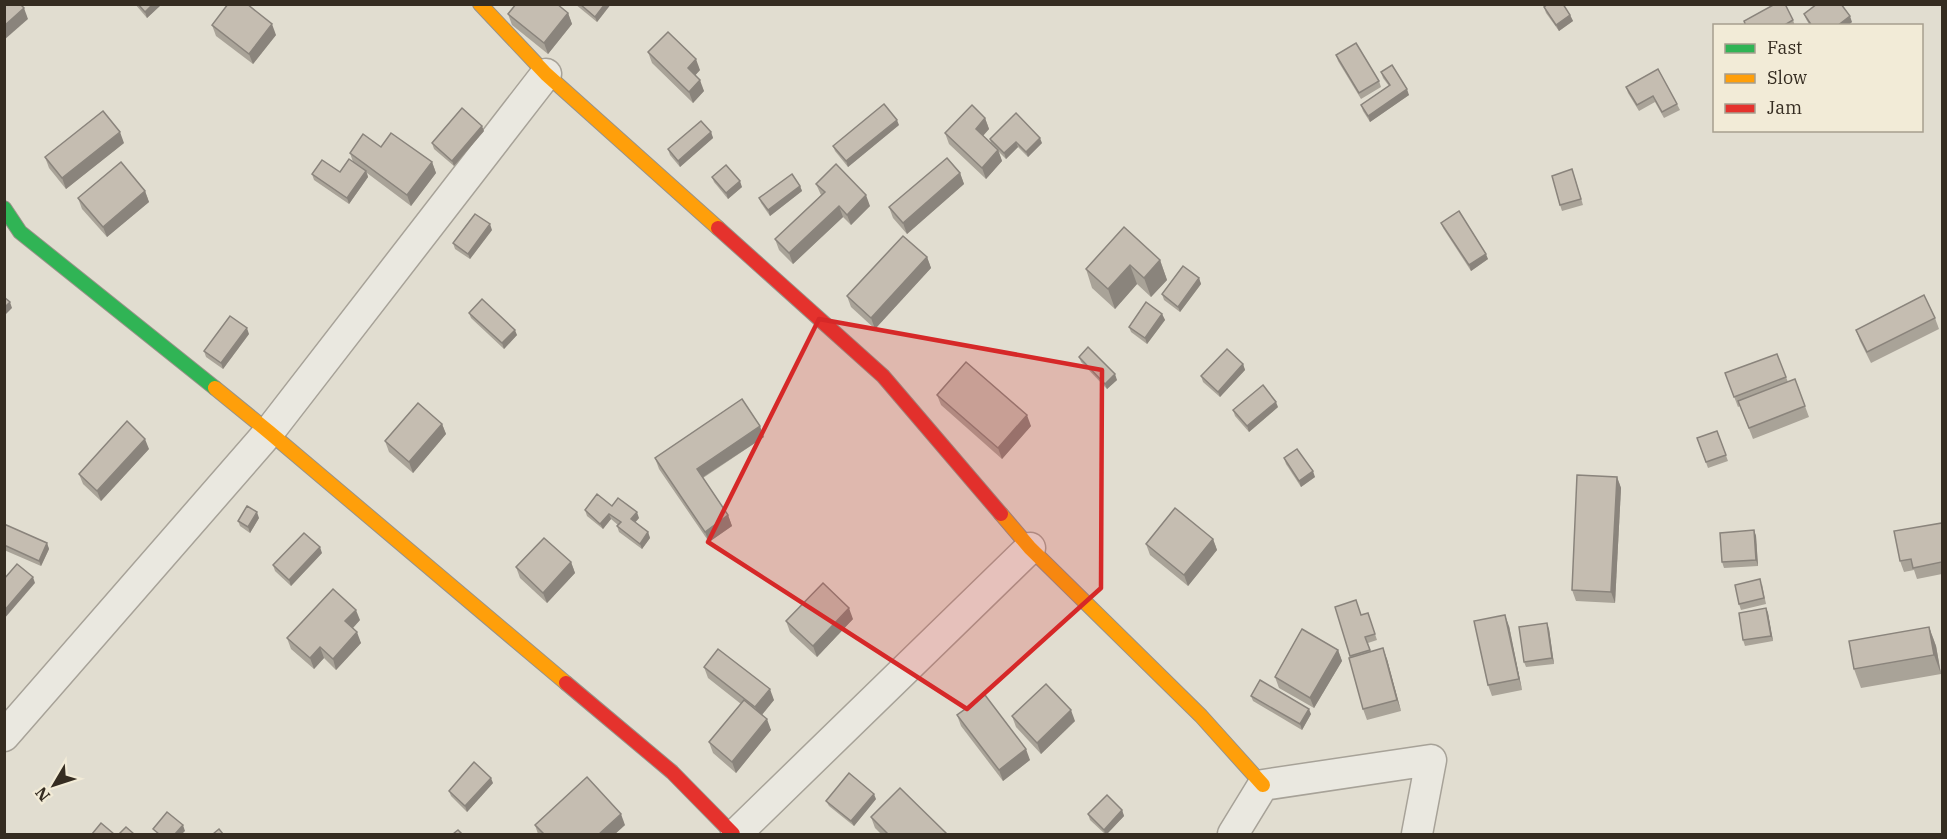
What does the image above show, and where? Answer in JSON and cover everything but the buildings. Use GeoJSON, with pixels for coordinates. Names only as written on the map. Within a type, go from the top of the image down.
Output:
{"type":"FeatureCollection","features":[{"type":"Feature","properties":{"kind":"street"},"geometry":{"type":"LineString","coordinates":[[480,4],[546,74],[883,376],[1030,548],[1201,716],[1263,785]]}},
{"type":"Feature","properties":{"kind":"street"},"geometry":{"type":"LineString","coordinates":[[4,736],[269,432],[546,74]]}},
{"type":"Feature","properties":{"kind":"street"},"geometry":{"type":"LineString","coordinates":[[4,208],[20,232],[269,432],[672,772],[734,834],[1030,548]]}},
{"type":"Feature","properties":{"kind":"street"},"geometry":{"type":"LineString","coordinates":[[1263,785],[1431,760],[1417,834]]}},
{"type":"Feature","properties":{"kind":"street"},"geometry":{"type":"LineString","coordinates":[[1233,834],[1263,785]]}},
{"type":"Feature","properties":{"kind":"highlighted area"},"geometry":{"type":"Polygon","coordinates":[[[819,319],[1102,370],[1101,588],[967,709],[708,542],[819,319]]]}},
{"type":"Feature","properties":{"kind":"traffic: fast"},"geometry":{"type":"LineString","coordinates":[[4,208],[20,232],[215,388]]}},
{"type":"Feature","properties":{"kind":"traffic: slow"},"geometry":{"type":"LineString","coordinates":[[480,4],[546,74],[718,228]]}},
{"type":"Feature","properties":{"kind":"traffic: slow"},"geometry":{"type":"LineString","coordinates":[[215,388],[566,683]]}},
{"type":"Feature","properties":{"kind":"traffic: slow"},"geometry":{"type":"LineString","coordinates":[[1001,514],[1030,548],[1201,716],[1263,785]]}},
{"type":"Feature","properties":{"kind":"traffic: jam"},"geometry":{"type":"LineString","coordinates":[[718,228],[883,376],[1001,514]]}},
{"type":"Feature","properties":{"kind":"traffic: jam"},"geometry":{"type":"LineString","coordinates":[[566,683],[672,772],[733,834]]}}]}
